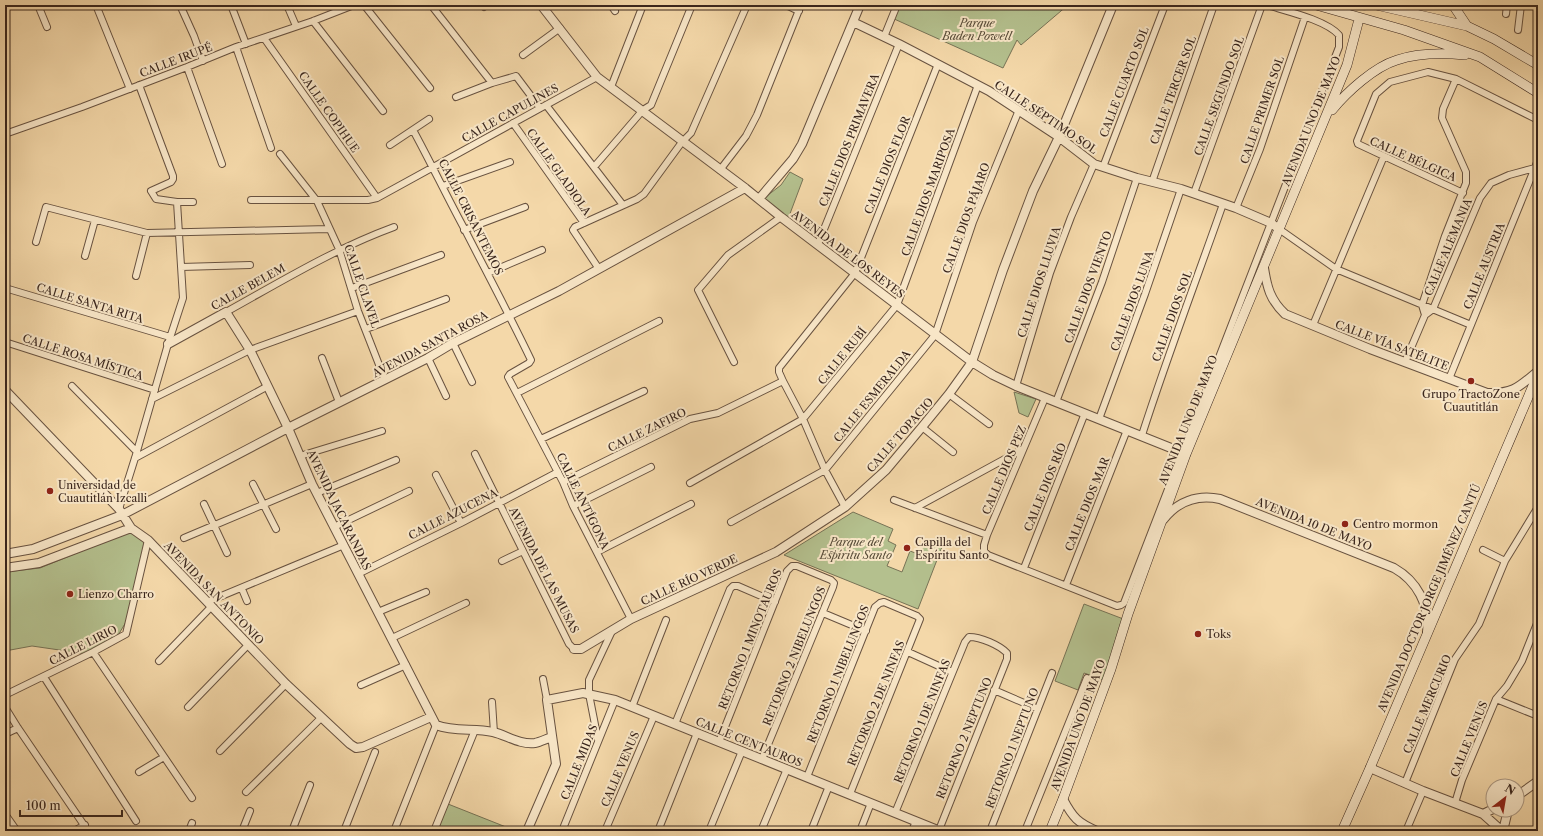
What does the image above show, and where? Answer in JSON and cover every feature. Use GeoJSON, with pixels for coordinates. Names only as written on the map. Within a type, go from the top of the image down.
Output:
{"type":"FeatureCollection","features":[{"type":"Feature","properties":{"kind":"main road"},"geometry":{"type":"LineString","coordinates":[[1316,5],[1404,30],[1480,57],[1538,93]]}},
{"type":"Feature","properties":{"kind":"main road"},"geometry":{"type":"LineString","coordinates":[[1376,5],[1467,26],[1494,39],[1538,65]]}},
{"type":"Feature","properties":{"kind":"main road"},"geometry":{"type":"LineString","coordinates":[[1453,5],[1467,26]]}},
{"type":"Feature","properties":{"kind":"main road","name":"AVENIDA UNO DE MAYO"},"geometry":{"type":"LineString","coordinates":[[1050,831],[1111,669],[1131,596],[1160,526],[1184,453],[1264,268],[1326,118],[1347,65],[1358,23]]}},
{"type":"Feature","properties":{"kind":"main road"},"geometry":{"type":"LineString","coordinates":[[1326,118],[1359,84],[1377,71],[1397,60],[1435,54],[1480,57]]}},
{"type":"Feature","properties":{"kind":"main road","name":"AVENIDA DOCTOR JORGE JIMÉNEZ CANTÚ"},"geometry":{"type":"LineString","coordinates":[[1342,831],[1538,374]]}},
{"type":"Feature","properties":{"kind":"street"},"geometry":{"type":"LineString","coordinates":[[38,5],[47,27]]}},
{"type":"Feature","properties":{"kind":"street"},"geometry":{"type":"LineString","coordinates":[[96,5],[130,89]]}},
{"type":"Feature","properties":{"kind":"street"},"geometry":{"type":"LineString","coordinates":[[180,5],[203,61]]}},
{"type":"Feature","properties":{"kind":"street"},"geometry":{"type":"LineString","coordinates":[[231,5],[246,44]]}},
{"type":"Feature","properties":{"kind":"street"},"geometry":{"type":"LineString","coordinates":[[287,5],[296,26]]}},
{"type":"Feature","properties":{"kind":"street","name":"CALLE IRUPÉ"},"geometry":{"type":"LineString","coordinates":[[5,134],[130,89],[236,47],[313,21],[342,7],[354,5]]}},
{"type":"Feature","properties":{"kind":"street"},"geometry":{"type":"LineString","coordinates":[[364,5],[430,88]]}},
{"type":"Feature","properties":{"kind":"street"},"geometry":{"type":"LineString","coordinates":[[431,5],[492,83]]}},
{"type":"Feature","properties":{"kind":"street","name":"AVENIDA DE LOS REYES"},"geometry":{"type":"LineString","coordinates":[[541,5],[597,77],[643,110],[682,142],[745,188],[972,362],[993,375],[1016,386],[1184,453]]}},
{"type":"Feature","properties":{"kind":"street"},"geometry":{"type":"LineString","coordinates":[[611,5],[615,10]]}},
{"type":"Feature","properties":{"kind":"street"},"geometry":{"type":"LineString","coordinates":[[611,87],[644,5]]}},
{"type":"Feature","properties":{"kind":"street"},"geometry":{"type":"LineString","coordinates":[[594,167],[643,110],[651,105],[692,5]]}},
{"type":"Feature","properties":{"kind":"street"},"geometry":{"type":"LineString","coordinates":[[584,223],[637,199],[644,194],[682,142],[691,133],[747,5]]}},
{"type":"Feature","properties":{"kind":"street"},"geometry":{"type":"LineString","coordinates":[[720,170],[746,136],[757,115],[800,8],[786,5]]}},
{"type":"Feature","properties":{"kind":"street"},"geometry":{"type":"LineString","coordinates":[[759,199],[793,159],[802,144],[860,5]]}},
{"type":"Feature","properties":{"kind":"street"},"geometry":{"type":"LineString","coordinates":[[884,37],[897,5]]}},
{"type":"Feature","properties":{"kind":"street","name":"CALLE TOPACIO"},"geometry":{"type":"LineString","coordinates":[[776,552],[845,507],[886,470],[949,394],[972,362],[1003,270],[1033,191],[1059,137],[1113,5]]}},
{"type":"Feature","properties":{"kind":"street","name":"CALLE CUARTO SOL"},"geometry":{"type":"LineString","coordinates":[[1103,167],[1165,5]]}},
{"type":"Feature","properties":{"kind":"street","name":"CALLE TERCER SOL"},"geometry":{"type":"LineString","coordinates":[[1152,182],[1214,5]]}},
{"type":"Feature","properties":{"kind":"street","name":"CALLE SEGUNDO SOL"},"geometry":{"type":"LineString","coordinates":[[1194,193],[1262,5]]}},
{"type":"Feature","properties":{"kind":"street"},"geometry":{"type":"LineString","coordinates":[[1024,568],[1117,606],[1121,606],[1131,596],[1271,223],[1339,47],[1339,35],[1334,29],[1305,17],[1267,5]]}},
{"type":"Feature","properties":{"kind":"street"},"geometry":{"type":"LineString","coordinates":[[1506,14],[1507,5]]}},
{"type":"Feature","properties":{"kind":"street"},"geometry":{"type":"LineString","coordinates":[[1518,30],[1521,5]]}},
{"type":"Feature","properties":{"kind":"street","name":"CALLE PRIMER SOL"},"geometry":{"type":"LineString","coordinates":[[1236,208],[1260,149],[1305,17]]}},
{"type":"Feature","properties":{"kind":"street"},"geometry":{"type":"LineString","coordinates":[[313,21],[383,112]]}},
{"type":"Feature","properties":{"kind":"street","name":"CALLE SÉPTIMO SOL"},"geometry":{"type":"LineString","coordinates":[[853,22],[978,85],[1059,137],[1094,164],[1137,178],[1194,193],[1236,208],[1271,223],[1279,229]]}},
{"type":"Feature","properties":{"kind":"street"},"geometry":{"type":"LineString","coordinates":[[522,55],[560,28]]}},
{"type":"Feature","properties":{"kind":"street","name":"CALLE COPIHUE"},"geometry":{"type":"LineString","coordinates":[[264,38],[377,198]]}},
{"type":"Feature","properties":{"kind":"street","name":"CALLE DIOS PRIMAVERA"},"geometry":{"type":"LineString","coordinates":[[818,244],[898,44]]}},
{"type":"Feature","properties":{"kind":"street"},"geometry":{"type":"LineString","coordinates":[[236,47],[271,148]]}},
{"type":"Feature","properties":{"kind":"street","name":"CALLE DIOS FLOR"},"geometry":{"type":"LineString","coordinates":[[855,273],[938,64]]}},
{"type":"Feature","properties":{"kind":"street"},"geometry":{"type":"LineString","coordinates":[[187,67],[222,164]]}},
{"type":"Feature","properties":{"kind":"street","name":"CALLE BÉLGICA"},"geometry":{"type":"LineString","coordinates":[[1456,79],[1428,72],[1390,82],[1376,94],[1357,142],[1361,147],[1384,156],[1463,193]]}},
{"type":"Feature","properties":{"kind":"street"},"geometry":{"type":"LineString","coordinates":[[456,97],[492,83],[516,76],[594,167],[623,205]]}},
{"type":"Feature","properties":{"kind":"street","name":"CALLE CAPULINES"},"geometry":{"type":"LineString","coordinates":[[377,198],[597,77]]}},
{"type":"Feature","properties":{"kind":"street"},"geometry":{"type":"LineString","coordinates":[[1405,362],[1425,315],[1422,304],[1445,236],[1466,183],[1466,172],[1442,118],[1443,109],[1456,79],[1538,120]]}},
{"type":"Feature","properties":{"kind":"street"},"geometry":{"type":"LineString","coordinates":[[139,85],[173,176],[171,182],[151,191],[156,199],[177,202],[193,202]]}},
{"type":"Feature","properties":{"kind":"street","name":"CALLE DIOS MARIPOSA"},"geometry":{"type":"LineString","coordinates":[[897,305],[978,85]]}},
{"type":"Feature","properties":{"kind":"street","name":"CALLE DIOS PÁJARO"},"geometry":{"type":"LineString","coordinates":[[935,334],[973,222],[1018,110]]}},
{"type":"Feature","properties":{"kind":"street"},"geometry":{"type":"LineString","coordinates":[[390,145],[429,120]]}},
{"type":"Feature","properties":{"kind":"street","name":"CALLE GLADIOLA"},"geometry":{"type":"LineString","coordinates":[[513,123],[584,223],[575,227],[573,230],[599,268]]}},
{"type":"Feature","properties":{"kind":"street","name":"CALLE CRISANTEMOS"},"geometry":{"type":"LineString","coordinates":[[413,130],[444,186],[464,230],[510,314]]}},
{"type":"Feature","properties":{"kind":"street","name":"CALLE CLAVEL"},"geometry":{"type":"LineString","coordinates":[[280,154],[317,201],[339,249],[358,311],[385,380]]}},
{"type":"Feature","properties":{"kind":"street"},"geometry":{"type":"LineString","coordinates":[[1312,325],[1384,156]]}},
{"type":"Feature","properties":{"kind":"street","name":"CALLE AUSTRIA"},"geometry":{"type":"LineString","coordinates":[[1449,379],[1538,160]]}},
{"type":"Feature","properties":{"kind":"street"},"geometry":{"type":"LineString","coordinates":[[444,186],[510,162]]}},
{"type":"Feature","properties":{"kind":"street","name":"CALLE DIOS LLUVIA"},"geometry":{"type":"LineString","coordinates":[[1016,386],[1050,273],[1071,217],[1094,164]]}},
{"type":"Feature","properties":{"kind":"street","name":"CALLE ALEMANIA"},"geometry":{"type":"LineString","coordinates":[[1425,315],[1433,309],[1480,198],[1491,183],[1510,175],[1535,168]]}},
{"type":"Feature","properties":{"kind":"street","name":"CALLE DIOS VIENTO"},"geometry":{"type":"LineString","coordinates":[[1056,402],[1102,282],[1137,178]]}},
{"type":"Feature","properties":{"kind":"street","name":"AVENIDA SANTA ROSA"},"geometry":{"type":"LineString","coordinates":[[5,554],[33,549],[120,512],[385,380],[510,314],[559,291],[745,188]]}},
{"type":"Feature","properties":{"kind":"street","name":"CALLE DIOS LUNA"},"geometry":{"type":"LineString","coordinates":[[1099,419],[1145,294],[1181,189]]}},
{"type":"Feature","properties":{"kind":"street"},"geometry":{"type":"LineString","coordinates":[[250,200],[317,201],[368,200],[377,198]]}},
{"type":"Feature","properties":{"kind":"street","name":"CALLE ROSA MÍSTICA"},"geometry":{"type":"LineString","coordinates":[[120,512],[169,341],[183,298],[177,202]]}},
{"type":"Feature","properties":{"kind":"street","name":"CALLE DIOS SOL"},"geometry":{"type":"LineString","coordinates":[[1142,435],[1163,370],[1224,204]]}},
{"type":"Feature","properties":{"kind":"street"},"geometry":{"type":"LineString","coordinates":[[36,242],[46,207],[147,233],[329,229]]}},
{"type":"Feature","properties":{"kind":"street"},"geometry":{"type":"LineString","coordinates":[[464,230],[525,207]]}},
{"type":"Feature","properties":{"kind":"street"},"geometry":{"type":"LineString","coordinates":[[734,362],[698,290],[728,254],[781,217]]}},
{"type":"Feature","properties":{"kind":"street"},"geometry":{"type":"LineString","coordinates":[[85,256],[95,220]]}},
{"type":"Feature","properties":{"kind":"street","name":"CALLE BELEM"},"geometry":{"type":"LineString","coordinates":[[169,341],[226,312],[339,249],[394,227]]}},
{"type":"Feature","properties":{"kind":"street"},"geometry":{"type":"LineString","coordinates":[[1279,229],[1336,269],[1470,325]]}},
{"type":"Feature","properties":{"kind":"street"},"geometry":{"type":"LineString","coordinates":[[136,276],[147,233]]}},
{"type":"Feature","properties":{"kind":"street"},"geometry":{"type":"LineString","coordinates":[[488,274],[542,250]]}},
{"type":"Feature","properties":{"kind":"street"},"geometry":{"type":"LineString","coordinates":[[352,288],[441,255]]}},
{"type":"Feature","properties":{"kind":"street"},"geometry":{"type":"LineString","coordinates":[[182,267],[250,265]]}},
{"type":"Feature","properties":{"kind":"street","name":"CALLE VÍA SATÉLITE"},"geometry":{"type":"LineString","coordinates":[[1264,268],[1270,295],[1276,306],[1285,314],[1449,379],[1487,393],[1500,394],[1511,391],[1520,386],[1538,371]]}},
{"type":"Feature","properties":{"kind":"street"},"geometry":{"type":"LineString","coordinates":[[845,507],[825,470],[803,419],[783,381],[779,368],[855,273]]}},
{"type":"Feature","properties":{"kind":"street","name":"CALLE SANTA RITA"},"geometry":{"type":"LineString","coordinates":[[5,288],[169,341]]}},
{"type":"Feature","properties":{"kind":"street"},"geometry":{"type":"LineString","coordinates":[[366,330],[446,299]]}},
{"type":"Feature","properties":{"kind":"street","name":"CALLE RUBÍ"},"geometry":{"type":"LineString","coordinates":[[803,419],[897,305]]}},
{"type":"Feature","properties":{"kind":"street"},"geometry":{"type":"LineString","coordinates":[[152,399],[250,350],[358,311]]}},
{"type":"Feature","properties":{"kind":"street","name":"AVENIDA JACARANDAS"},"geometry":{"type":"LineString","coordinates":[[226,312],[250,350],[288,428],[312,484],[436,725]]}},
{"type":"Feature","properties":{"kind":"street","name":"CALLE ANTÍGONA"},"geometry":{"type":"LineString","coordinates":[[510,314],[531,360],[529,364],[508,375],[563,482],[572,506],[631,619]]}},
{"type":"Feature","properties":{"kind":"street"},"geometry":{"type":"LineString","coordinates":[[517,393],[659,321]]}},
{"type":"Feature","properties":{"kind":"street","name":"CALLE ESMERALDA"},"geometry":{"type":"LineString","coordinates":[[825,470],[935,334]]}},
{"type":"Feature","properties":{"kind":"street","name":"CALLE ROSA MÍSTICA"},"geometry":{"type":"LineString","coordinates":[[5,342],[155,390]]}},
{"type":"Feature","properties":{"kind":"street"},"geometry":{"type":"LineString","coordinates":[[453,343],[472,382]]}},
{"type":"Feature","properties":{"kind":"street"},"geometry":{"type":"LineString","coordinates":[[322,358],[340,402]]}},
{"type":"Feature","properties":{"kind":"street"},"geometry":{"type":"LineString","coordinates":[[428,358],[446,396]]}},
{"type":"Feature","properties":{"kind":"street","name":"CALLE ZAFIRO"},"geometry":{"type":"LineString","coordinates":[[563,482],[690,419],[718,413],[783,381]]}},
{"type":"Feature","properties":{"kind":"street"},"geometry":{"type":"LineString","coordinates":[[72,386],[136,455],[268,386]]}},
{"type":"Feature","properties":{"kind":"street","name":"AVENIDA SAN ANTONIO"},"geometry":{"type":"LineString","coordinates":[[5,390],[120,512],[130,528],[148,540],[286,684],[350,744],[356,748],[362,747],[431,717]]}},
{"type":"Feature","properties":{"kind":"street"},"geometry":{"type":"LineString","coordinates":[[541,439],[644,391]]}},
{"type":"Feature","properties":{"kind":"street"},"geometry":{"type":"LineString","coordinates":[[949,394],[989,424]]}},
{"type":"Feature","properties":{"kind":"street","name":"CALLE DIOS PEZ"},"geometry":{"type":"LineString","coordinates":[[1024,568],[988,555],[984,551],[984,545],[1045,398]]}},
{"type":"Feature","properties":{"kind":"street","name":"CALLE DIOS RÍO"},"geometry":{"type":"LineString","coordinates":[[1024,568],[1085,413]]}},
{"type":"Feature","properties":{"kind":"street"},"geometry":{"type":"LineString","coordinates":[[690,483],[803,419]]}},
{"type":"Feature","properties":{"kind":"street"},"geometry":{"type":"LineString","coordinates":[[922,427],[953,452]]}},
{"type":"Feature","properties":{"kind":"street","name":"CALLE DIOS MAR"},"geometry":{"type":"LineString","coordinates":[[1066,585],[1128,430]]}},
{"type":"Feature","properties":{"kind":"street"},"geometry":{"type":"LineString","coordinates":[[300,456],[382,431]]}},
{"type":"Feature","properties":{"kind":"street"},"geometry":{"type":"LineString","coordinates":[[915,508],[1023,449]]}},
{"type":"Feature","properties":{"kind":"street","name":"AVENIDA DE LAS MUSAS"},"geometry":{"type":"LineString","coordinates":[[475,454],[569,644],[574,649],[581,649],[612,629]]}},
{"type":"Feature","properties":{"kind":"street"},"geometry":{"type":"LineString","coordinates":[[317,493],[396,460]]}},
{"type":"Feature","properties":{"kind":"street"},"geometry":{"type":"LineString","coordinates":[[572,506],[651,467]]}},
{"type":"Feature","properties":{"kind":"street"},"geometry":{"type":"LineString","coordinates":[[731,522],[825,470]]}},
{"type":"Feature","properties":{"kind":"street","name":"CALLE AZUCENA"},"geometry":{"type":"LineString","coordinates":[[358,574],[461,523],[558,472]]}},
{"type":"Feature","properties":{"kind":"street"},"geometry":{"type":"LineString","coordinates":[[436,475],[461,523]]}},
{"type":"Feature","properties":{"kind":"street"},"geometry":{"type":"LineString","coordinates":[[253,484],[276,529]]}},
{"type":"Feature","properties":{"kind":"street"},"geometry":{"type":"LineString","coordinates":[[184,538],[312,484]]}},
{"type":"Feature","properties":{"kind":"street"},"geometry":{"type":"LineString","coordinates":[[334,527],[409,490]]}},
{"type":"Feature","properties":{"kind":"street","name":"AVENIDA 10 DE MAYO"},"geometry":{"type":"LineString","coordinates":[[1160,526],[1172,510],[1184,502],[1196,498],[1214,497],[1394,568],[1410,580],[1422,598],[1426,612],[1427,633]]}},
{"type":"Feature","properties":{"kind":"street"},"geometry":{"type":"LineString","coordinates":[[894,500],[987,535]]}},
{"type":"Feature","properties":{"kind":"street"},"geometry":{"type":"LineString","coordinates":[[204,504],[226,553]]}},
{"type":"Feature","properties":{"kind":"street"},"geometry":{"type":"LineString","coordinates":[[597,552],[691,504]]}},
{"type":"Feature","properties":{"kind":"street","name":"CALLE MERCURIO"},"geometry":{"type":"LineString","coordinates":[[1405,783],[1455,659],[1479,624],[1505,561],[1538,507]]}},
{"type":"Feature","properties":{"kind":"street"},"geometry":{"type":"LineString","coordinates":[[5,568],[39,563],[130,528]]}},
{"type":"Feature","properties":{"kind":"street","name":"CALLE LIRIO"},"geometry":{"type":"LineString","coordinates":[[5,695],[93,652],[126,634],[148,540]]}},
{"type":"Feature","properties":{"kind":"street"},"geometry":{"type":"LineString","coordinates":[[159,661],[209,605],[242,589],[344,546]]}},
{"type":"Feature","properties":{"kind":"street"},"geometry":{"type":"LineString","coordinates":[[1483,550],[1505,561]]}},
{"type":"Feature","properties":{"kind":"street"},"geometry":{"type":"LineString","coordinates":[[502,561],[523,551]]}},
{"type":"Feature","properties":{"kind":"street","name":"CALLE RÍO VERDE"},"geometry":{"type":"LineString","coordinates":[[612,629],[776,552]]}},
{"type":"Feature","properties":{"kind":"street","name":"RETORNO 1 MINOTAUROS"},"geometry":{"type":"LineString","coordinates":[[719,742],[787,571],[792,566],[797,566],[831,580],[834,583]]}},
{"type":"Feature","properties":{"kind":"street","name":"RETORNO 2 NIBELUNGOS"},"geometry":{"type":"LineString","coordinates":[[762,759],[834,587],[834,583]]}},
{"type":"Feature","properties":{"kind":"street"},"geometry":{"type":"LineString","coordinates":[[675,724],[730,589],[733,586],[738,586],[775,602]]}},
{"type":"Feature","properties":{"kind":"street"},"geometry":{"type":"LineString","coordinates":[[242,589],[247,601]]}},
{"type":"Feature","properties":{"kind":"street"},"geometry":{"type":"LineString","coordinates":[[378,612],[426,592]]}},
{"type":"Feature","properties":{"kind":"street","name":"RETORNO 2 DE NINFAS"},"geometry":{"type":"LineString","coordinates":[[850,794],[920,620],[917,616],[884,602],[880,602]]}},
{"type":"Feature","properties":{"kind":"street","name":"RETORNO 1 NIBELUNGOS"},"geometry":{"type":"LineString","coordinates":[[807,777],[875,607],[880,602]]}},
{"type":"Feature","properties":{"kind":"street"},"geometry":{"type":"LineString","coordinates":[[392,638],[466,603]]}},
{"type":"Feature","properties":{"kind":"street"},"geometry":{"type":"LineString","coordinates":[[822,614],[866,631]]}},
{"type":"Feature","properties":{"kind":"street"},"geometry":{"type":"LineString","coordinates":[[632,707],[666,620]]}},
{"type":"Feature","properties":{"kind":"street","name":"CALLE VENUS"},"geometry":{"type":"LineString","coordinates":[[1454,803],[1496,699],[1522,661],[1538,621]]}},
{"type":"Feature","properties":{"kind":"street"},"geometry":{"type":"LineString","coordinates":[[598,740],[589,694],[589,680],[612,629]]}},
{"type":"Feature","properties":{"kind":"street","name":"RETORNO 1 DE NINFAS"},"geometry":{"type":"LineString","coordinates":[[895,813],[965,642],[969,637],[976,637],[1003,649],[1007,653]]}},
{"type":"Feature","properties":{"kind":"street"},"geometry":{"type":"LineString","coordinates":[[188,707],[248,645]]}},
{"type":"Feature","properties":{"kind":"street"},"geometry":{"type":"LineString","coordinates":[[93,652],[192,798]]}},
{"type":"Feature","properties":{"kind":"street"},"geometry":{"type":"LineString","coordinates":[[908,652],[952,672]]}},
{"type":"Feature","properties":{"kind":"street","name":"RETORNO 2 NEPTUNO"},"geometry":{"type":"LineString","coordinates":[[940,831],[1007,659],[1007,653]]}},
{"type":"Feature","properties":{"kind":"street"},"geometry":{"type":"LineString","coordinates":[[361,685],[406,666]]}},
{"type":"Feature","properties":{"kind":"street","name":"RETORNO 1 NEPTUNO"},"geometry":{"type":"LineString","coordinates":[[990,831],[1052,673]]}},
{"type":"Feature","properties":{"kind":"street"},"geometry":{"type":"LineString","coordinates":[[44,676],[136,821]]}},
{"type":"Feature","properties":{"kind":"street"},"geometry":{"type":"LineString","coordinates":[[1025,831],[1087,678]]}},
{"type":"Feature","properties":{"kind":"street"},"geometry":{"type":"LineString","coordinates":[[527,831],[556,764],[543,679]]}},
{"type":"Feature","properties":{"kind":"street"},"geometry":{"type":"LineString","coordinates":[[220,751],[286,684]]}},
{"type":"Feature","properties":{"kind":"street"},"geometry":{"type":"LineString","coordinates":[[994,690],[1038,709]]}},
{"type":"Feature","properties":{"kind":"street","name":"CALLE CENTAUROS"},"geometry":{"type":"LineString","coordinates":[[546,700],[583,693],[615,700],[940,831]]}},
{"type":"Feature","properties":{"kind":"street"},"geometry":{"type":"LineString","coordinates":[[1496,699],[1538,716]]}},
{"type":"Feature","properties":{"kind":"street","name":"CALLE MIDAS"},"geometry":{"type":"LineString","coordinates":[[562,831],[615,700]]}},
{"type":"Feature","properties":{"kind":"street"},"geometry":{"type":"LineString","coordinates":[[492,702],[494,733]]}},
{"type":"Feature","properties":{"kind":"street"},"geometry":{"type":"LineString","coordinates":[[5,707],[88,831]]}},
{"type":"Feature","properties":{"kind":"street","name":"CALLE VENUS"},"geometry":{"type":"LineString","coordinates":[[605,831],[654,716]]}},
{"type":"Feature","properties":{"kind":"street"},"geometry":{"type":"LineString","coordinates":[[246,792],[321,718]]}},
{"type":"Feature","properties":{"kind":"street"},"geometry":{"type":"LineString","coordinates":[[394,831],[436,725],[446,729],[475,730],[494,733],[516,741],[534,743],[552,737]]}},
{"type":"Feature","properties":{"kind":"street"},"geometry":{"type":"LineString","coordinates":[[5,734],[18,728]]}},
{"type":"Feature","properties":{"kind":"street"},"geometry":{"type":"LineString","coordinates":[[434,831],[475,730]]}},
{"type":"Feature","properties":{"kind":"street"},"geometry":{"type":"LineString","coordinates":[[658,831],[697,733]]}},
{"type":"Feature","properties":{"kind":"street"},"geometry":{"type":"LineString","coordinates":[[709,831],[742,751]]}},
{"type":"Feature","properties":{"kind":"street"},"geometry":{"type":"LineString","coordinates":[[344,831],[376,752]]}},
{"type":"Feature","properties":{"kind":"street"},"geometry":{"type":"LineString","coordinates":[[139,772],[164,757]]}},
{"type":"Feature","properties":{"kind":"street"},"geometry":{"type":"LineString","coordinates":[[1370,768],[1423,791],[1483,814],[1502,831],[1506,818]]}},
{"type":"Feature","properties":{"kind":"street"},"geometry":{"type":"LineString","coordinates":[[761,831],[787,769]]}},
{"type":"Feature","properties":{"kind":"street"},"geometry":{"type":"LineString","coordinates":[[1525,790],[1538,781]]}},
{"type":"Feature","properties":{"kind":"street"},"geometry":{"type":"LineString","coordinates":[[292,831],[310,785]]}},
{"type":"Feature","properties":{"kind":"street"},"geometry":{"type":"LineString","coordinates":[[811,831],[829,786]]}},
{"type":"Feature","properties":{"kind":"street"},"geometry":{"type":"LineString","coordinates":[[1406,831],[1423,791]]}},
{"type":"Feature","properties":{"kind":"street"},"geometry":{"type":"LineString","coordinates":[[1063,799],[1070,813],[1076,819],[1083,825],[1097,831]]}},
{"type":"Feature","properties":{"kind":"street"},"geometry":{"type":"LineString","coordinates":[[860,831],[871,803]]}},
{"type":"Feature","properties":{"kind":"street"},"geometry":{"type":"LineString","coordinates":[[242,831],[250,811]]}},
{"type":"Feature","properties":{"kind":"street"},"geometry":{"type":"LineString","coordinates":[[5,814],[17,831]]}},
{"type":"Feature","properties":{"kind":"street"},"geometry":{"type":"LineString","coordinates":[[912,831],[916,821]]}},
{"type":"Feature","properties":{"kind":"street"},"geometry":{"type":"LineString","coordinates":[[189,831],[192,824]]}},
{"type":"Feature","properties":{"kind":"street"},"geometry":{"type":"LineString","coordinates":[[74,831],[85,825]]}},
{"type":"Feature","properties":{"kind":"green space","name":"Parque Baden Powell"},"geometry":{"type":"Polygon","coordinates":[[[897,5],[1068,5],[1021,45],[1017,40],[1003,68],[892,18],[897,5]]]}},
{"type":"Feature","properties":{"kind":"green space"},"geometry":{"type":"Polygon","coordinates":[[[790,172],[803,179],[788,219],[763,199],[781,185],[790,172]]]}},
{"type":"Feature","properties":{"kind":"green space"},"geometry":{"type":"Polygon","coordinates":[[[1014,392],[1036,399],[1028,417],[1019,413],[1014,392]]]}},
{"type":"Feature","properties":{"kind":"green space","name":"Parque del Espíritu Santo"},"geometry":{"type":"Polygon","coordinates":[[[853,512],[893,529],[888,541],[896,545],[887,566],[902,572],[910,551],[918,554],[923,541],[942,547],[918,609],[784,555],[853,512]]]}},
{"type":"Feature","properties":{"kind":"green space","name":"Lienzo Charro"},"geometry":{"type":"Polygon","coordinates":[[[131,531],[146,543],[129,617],[117,637],[87,654],[32,646],[5,651],[5,572],[40,568],[131,531]]]}},
{"type":"Feature","properties":{"kind":"green space"},"geometry":{"type":"Polygon","coordinates":[[[1084,604],[1126,620],[1103,680],[1084,673],[1078,690],[1055,681],[1084,604]]]}},
{"type":"Feature","properties":{"kind":"green space"},"geometry":{"type":"Polygon","coordinates":[[[448,804],[516,831],[437,831],[448,804]]]}},
{"type":"Feature","properties":{"kind":"tunnel"},"geometry":{"type":"LineString","coordinates":[[1358,23],[1362,5]]}},
{"type":"Feature","properties":{"kind":"place","name":"Grupo TractoZone Cuautitlán"},"geometry":{"type":"Point","coordinates":[1471,381]}},
{"type":"Feature","properties":{"kind":"place","name":"Universidad de Cuautitlán Izcalli"},"geometry":{"type":"Point","coordinates":[50,491]}},
{"type":"Feature","properties":{"kind":"place","name":"Centro mormon"},"geometry":{"type":"Point","coordinates":[1345,524]}},
{"type":"Feature","properties":{"kind":"place","name":"Capilla del Espíritu Santo"},"geometry":{"type":"Point","coordinates":[907,548]}},
{"type":"Feature","properties":{"kind":"place","name":"Lienzo Charro"},"geometry":{"type":"Point","coordinates":[70,594]}},
{"type":"Feature","properties":{"kind":"place","name":"Toks"},"geometry":{"type":"Point","coordinates":[1198,634]}}]}
